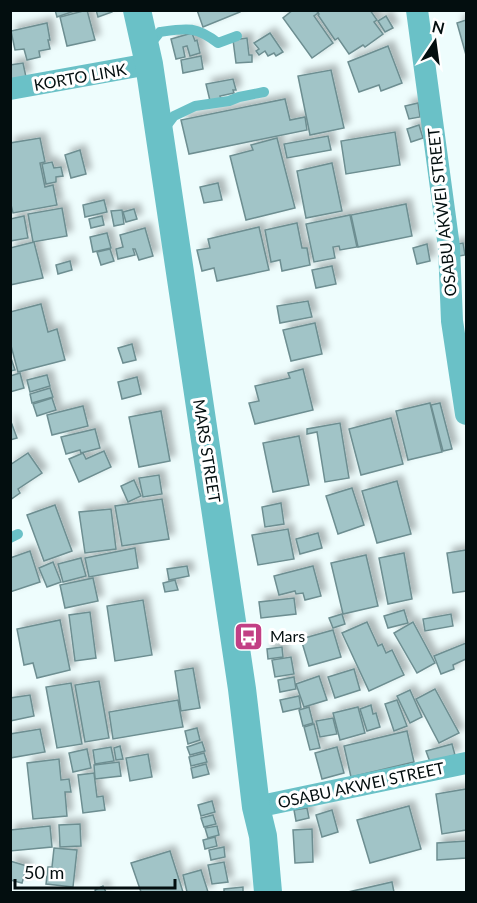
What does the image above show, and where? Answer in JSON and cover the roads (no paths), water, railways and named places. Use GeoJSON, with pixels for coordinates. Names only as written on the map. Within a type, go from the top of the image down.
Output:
{"type":"FeatureCollection","features":[{"type":"Feature","properties":{"kind":"street","name":"MARS STREET"},"geometry":{"type":"LineString","coordinates":[[137,10],[160,134],[242,689],[256,807],[263,836],[268,892]]}},
{"type":"Feature","properties":{"kind":"street","name":"OSABU AKWEI STREET"},"geometry":{"type":"LineString","coordinates":[[417,10],[449,247],[452,321],[466,414]]}},
{"type":"Feature","properties":{"kind":"street","name":"KORTO LINK"},"geometry":{"type":"LineString","coordinates":[[10,89],[147,57]]}},
{"type":"Feature","properties":{"kind":"street","name":"OSABU AKWEI STREET"},"geometry":{"type":"LineString","coordinates":[[256,807],[466,763]]}},
{"type":"Feature","properties":{"kind":"lane"},"geometry":{"type":"LineString","coordinates":[[147,57],[160,32],[183,28],[203,32],[218,43],[237,36]]}},
{"type":"Feature","properties":{"kind":"lane"},"geometry":{"type":"LineString","coordinates":[[160,134],[174,116],[195,106],[229,101],[264,92]]}},
{"type":"Feature","properties":{"kind":"place","name":"Mars"},"geometry":{"type":"Point","coordinates":[249,636]}}]}
